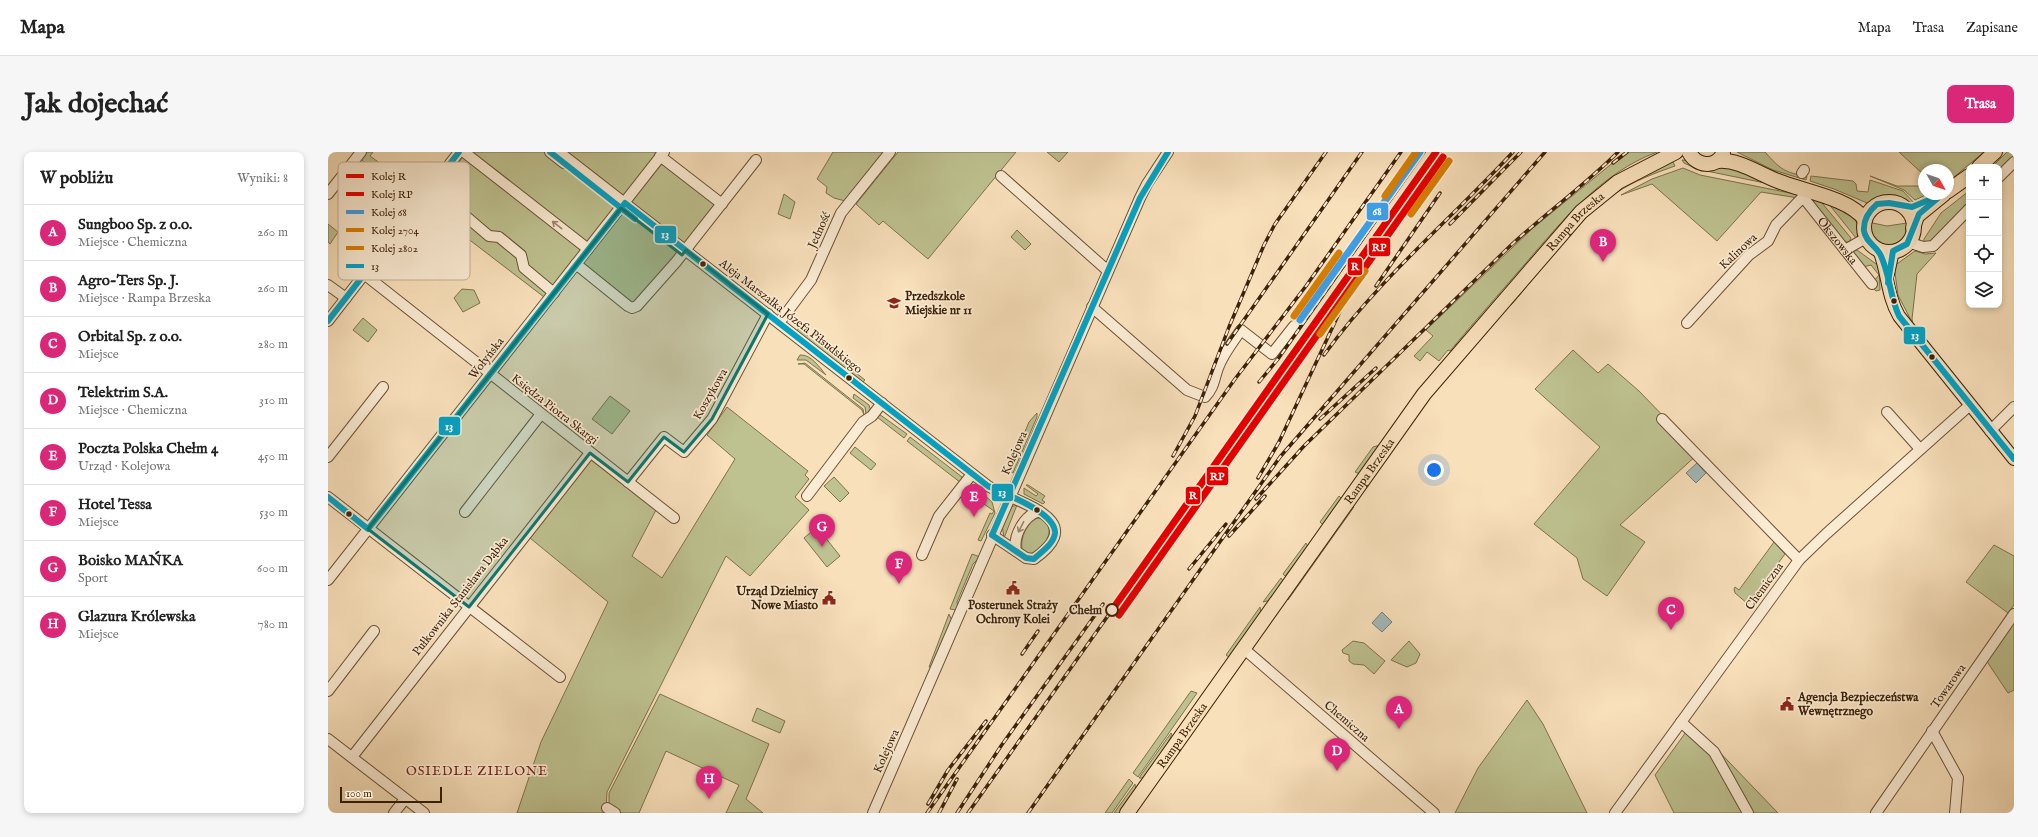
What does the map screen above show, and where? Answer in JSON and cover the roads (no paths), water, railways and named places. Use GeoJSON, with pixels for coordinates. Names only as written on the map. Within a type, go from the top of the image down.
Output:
{"type":"FeatureCollection","features":[{"type":"Feature","properties":{"kind":"highway","name":"Rampa Brzeska"},"geometry":{"type":"LineString","coordinates":[[1127,813],[1428,389],[1581,212],[1618,182],[1650,164],[1676,152]]}},
{"type":"Feature","properties":{"kind":"highway"},"geometry":{"type":"LineString","coordinates":[[1732,152],[1768,169],[1828,189],[1863,206],[1874,207],[1888,202],[1901,206],[1912,207],[1929,200]]}},
{"type":"Feature","properties":{"kind":"highway"},"geometry":{"type":"LineString","coordinates":[[1982,164],[1994,152]]}},
{"type":"Feature","properties":{"kind":"highway","name":"Rampa Brzeska"},"geometry":{"type":"LineString","coordinates":[[1650,164],[1690,155]]}},
{"type":"Feature","properties":{"kind":"highway"},"geometry":{"type":"LineString","coordinates":[[1690,155],[1704,164],[1721,156],[1780,182],[1830,198],[1851,208],[1865,220]]}},
{"type":"Feature","properties":{"kind":"highway"},"geometry":{"type":"LineString","coordinates":[[1954,187],[1966,178]]}},
{"type":"Feature","properties":{"kind":"highway"},"geometry":{"type":"LineString","coordinates":[[1874,207],[1865,220],[1864,229],[1866,238],[1879,250],[1893,251],[1902,248],[1913,238],[1917,216],[1936,200]]}},
{"type":"Feature","properties":{"kind":"highway"},"geometry":{"type":"LineString","coordinates":[[1901,206],[1908,211],[1912,219],[1913,238]]}},
{"type":"Feature","properties":{"kind":"main road"},"geometry":{"type":"LineString","coordinates":[[1879,250],[1888,280],[1892,301],[1899,316],[2014,460]]}},
{"type":"Feature","properties":{"kind":"main road"},"geometry":{"type":"LineString","coordinates":[[1888,280],[1893,251]]}},
{"type":"Feature","properties":{"kind":"street"},"geometry":{"type":"LineString","coordinates":[[353,162],[361,152]]}},
{"type":"Feature","properties":{"kind":"street"},"geometry":{"type":"LineString","coordinates":[[451,162],[459,152]]}},
{"type":"Feature","properties":{"kind":"street"},"geometry":{"type":"LineString","coordinates":[[464,152],[588,249]]}},
{"type":"Feature","properties":{"kind":"street","name":"Aleja Marszałka Józefa Piłsudskiego"},"geometry":{"type":"LineString","coordinates":[[550,152],[623,205]]}},
{"type":"Feature","properties":{"kind":"street","name":"Aleja Marszałka Józefa Piłsudskiego"},"geometry":{"type":"LineString","coordinates":[[559,152],[684,253],[971,476],[1008,498],[1039,511]]}},
{"type":"Feature","properties":{"kind":"street","name":"Jedność"},"geometry":{"type":"LineString","coordinates":[[779,323],[811,280],[841,213],[890,152]]}},
{"type":"Feature","properties":{"kind":"street","name":"Kolejowa"},"geometry":{"type":"LineString","coordinates":[[873,813],[1008,498],[1108,271],[1147,184],[1168,152]]}},
{"type":"Feature","properties":{"kind":"street"},"geometry":{"type":"LineString","coordinates":[[662,154],[722,204]]}},
{"type":"Feature","properties":{"kind":"street","name":"Wołyńska"},"geometry":{"type":"LineString","coordinates":[[328,580],[662,154]]}},
{"type":"Feature","properties":{"kind":"street"},"geometry":{"type":"LineString","coordinates":[[576,264],[632,308],[637,306],[684,253],[756,160]]}},
{"type":"Feature","properties":{"kind":"street"},"geometry":{"type":"LineString","coordinates":[[2002,174],[2014,162]]}},
{"type":"Feature","properties":{"kind":"street"},"geometry":{"type":"LineString","coordinates":[[1001,176],[1108,271]]}},
{"type":"Feature","properties":{"kind":"street"},"geometry":{"type":"LineString","coordinates":[[328,194],[338,181]]}},
{"type":"Feature","properties":{"kind":"street","name":"Okszowska"},"geometry":{"type":"LineString","coordinates":[[1803,197],[1872,284]]}},
{"type":"Feature","properties":{"kind":"street","name":"Kalinowa"},"geometry":{"type":"LineString","coordinates":[[1687,322],[1749,255],[1768,241],[1776,225],[1803,197]]}},
{"type":"Feature","properties":{"kind":"street"},"geometry":{"type":"LineString","coordinates":[[1913,238],[1928,248],[1933,246],[1966,212]]}},
{"type":"Feature","properties":{"kind":"street"},"geometry":{"type":"LineString","coordinates":[[470,220],[489,236],[499,237],[521,254],[524,268],[554,293]]}},
{"type":"Feature","properties":{"kind":"street"},"geometry":{"type":"LineString","coordinates":[[1845,250],[1866,238]]}},
{"type":"Feature","properties":{"kind":"street"},"geometry":{"type":"LineString","coordinates":[[328,321],[360,280]]}},
{"type":"Feature","properties":{"kind":"street","name":"Księdza Piotra Skargi"},"geometry":{"type":"LineString","coordinates":[[372,280],[674,518]]}},
{"type":"Feature","properties":{"kind":"street"},"geometry":{"type":"LineString","coordinates":[[328,285],[346,298]]}},
{"type":"Feature","properties":{"kind":"street"},"geometry":{"type":"LineString","coordinates":[[1092,307],[1187,390],[1205,397],[1214,384],[1218,368],[1224,354],[1241,330],[1272,354],[1294,326]]}},
{"type":"Feature","properties":{"kind":"street","name":"Aleja Marszałka Józefa Piłsudskiego"},"geometry":{"type":"LineString","coordinates":[[767,317],[779,323],[880,406]]}},
{"type":"Feature","properties":{"kind":"street","name":"Koszykowa"},"geometry":{"type":"LineString","coordinates":[[628,482],[664,437],[684,452],[693,442],[712,419],[767,317]]}},
{"type":"Feature","properties":{"kind":"street"},"geometry":{"type":"LineString","coordinates":[[328,457],[383,388]]}},
{"type":"Feature","properties":{"kind":"street","name":"Chemiczna"},"geometry":{"type":"LineString","coordinates":[[1615,813],[1799,560],[1970,405]]}},
{"type":"Feature","properties":{"kind":"street"},"geometry":{"type":"LineString","coordinates":[[807,496],[863,422],[880,406]]}},
{"type":"Feature","properties":{"kind":"street"},"geometry":{"type":"LineString","coordinates":[[1990,431],[2014,407]]}},
{"type":"Feature","properties":{"kind":"street"},"geometry":{"type":"LineString","coordinates":[[1887,412],[1920,449]]}},
{"type":"Feature","properties":{"kind":"street"},"geometry":{"type":"LineString","coordinates":[[465,512],[541,414]]}},
{"type":"Feature","properties":{"kind":"street"},"geometry":{"type":"LineString","coordinates":[[1662,419],[1799,560]]}},
{"type":"Feature","properties":{"kind":"street","name":"Pułkownika Stanisława Dąbka"},"geometry":{"type":"LineString","coordinates":[[352,757],[590,453]]}},
{"type":"Feature","properties":{"kind":"street"},"geometry":{"type":"LineString","coordinates":[[922,555],[939,516],[971,476]]}},
{"type":"Feature","properties":{"kind":"street"},"geometry":{"type":"LineString","coordinates":[[328,498],[560,677]]}},
{"type":"Feature","properties":{"kind":"street"},"geometry":{"type":"LineString","coordinates":[[992,535],[1016,551],[1029,559],[1034,559],[1043,552],[1051,541],[1056,528],[1054,523],[1039,511],[1029,515],[1015,541],[1016,551]]}},
{"type":"Feature","properties":{"kind":"street","name":"Towarowa"},"geometry":{"type":"LineString","coordinates":[[1876,813],[1932,730],[2014,614]]}},
{"type":"Feature","properties":{"kind":"street"},"geometry":{"type":"LineString","coordinates":[[328,691],[374,631]]}},
{"type":"Feature","properties":{"kind":"street","name":"Chemiczna"},"geometry":{"type":"LineString","coordinates":[[1244,648],[1434,813]]}},
{"type":"Feature","properties":{"kind":"street"},"geometry":{"type":"LineString","coordinates":[[1681,722],[1714,752],[1748,813]]}},
{"type":"Feature","properties":{"kind":"street"},"geometry":{"type":"LineString","coordinates":[[1932,730],[1958,778],[1955,813]]}},
{"type":"Feature","properties":{"kind":"street"},"geometry":{"type":"LineString","coordinates":[[328,739],[424,813]]}},
{"type":"Feature","properties":{"kind":"street"},"geometry":{"type":"LineString","coordinates":[[394,813],[405,799]]}},
{"type":"Feature","properties":{"kind":"water"},"geometry":{"type":"Polygon","coordinates":[[[1697,463],[1706,473],[1696,483],[1686,473],[1697,463]]]}},
{"type":"Feature","properties":{"kind":"water"},"geometry":{"type":"Polygon","coordinates":[[[1382,612],[1392,622],[1382,632],[1372,623],[1382,612]]]}},
{"type":"Feature","properties":{"kind":"railway"},"geometry":{"type":"LineString","coordinates":[[1173,456],[1195,416],[1229,327],[1264,245],[1275,224],[1326,152]]}},
{"type":"Feature","properties":{"kind":"railway"},"geometry":{"type":"LineString","coordinates":[[1227,344],[1362,152]]}},
{"type":"Feature","properties":{"kind":"railway"},"geometry":{"type":"LineString","coordinates":[[927,813],[1235,379],[1306,286],[1401,152]]}},
{"type":"Feature","properties":{"kind":"railway"},"geometry":{"type":"LineString","coordinates":[[1259,382],[1278,359],[1424,152]]}},
{"type":"Feature","properties":{"kind":"railway"},"geometry":{"type":"LineString","coordinates":[[1373,248],[1442,152]]}},
{"type":"Feature","properties":{"kind":"railway"},"geometry":{"type":"LineString","coordinates":[[1324,355],[1367,301],[1513,152]]}},
{"type":"Feature","properties":{"kind":"railway"},"geometry":{"type":"LineString","coordinates":[[1450,224],[1521,152]]}},
{"type":"Feature","properties":{"kind":"railway"},"geometry":{"type":"LineString","coordinates":[[1028,813],[1280,457],[1545,152]]}},
{"type":"Feature","properties":{"kind":"railway"},"geometry":{"type":"LineString","coordinates":[[1256,499],[1304,446],[1507,249],[1605,165],[1618,152]]}},
{"type":"Feature","properties":{"kind":"railway"},"geometry":{"type":"LineString","coordinates":[[1613,163],[1627,152]]}},
{"type":"Feature","properties":{"kind":"railway"},"geometry":{"type":"LineString","coordinates":[[1376,286],[1440,193]]}},
{"type":"Feature","properties":{"kind":"railway"},"geometry":{"type":"LineString","coordinates":[[1258,478],[1279,442],[1349,292],[1376,245]]}},
{"type":"Feature","properties":{"kind":"railway"},"geometry":{"type":"LineString","coordinates":[[1336,302],[1348,284]]}},
{"type":"Feature","properties":{"kind":"railway"},"geometry":{"type":"LineString","coordinates":[[1320,419],[1376,368]]}},
{"type":"Feature","properties":{"kind":"railway"},"geometry":{"type":"LineString","coordinates":[[1229,536],[1265,496]]}},
{"type":"Feature","properties":{"kind":"railway"},"geometry":{"type":"LineString","coordinates":[[1189,569],[1226,524]]}},
{"type":"Feature","properties":{"kind":"railway"},"geometry":{"type":"LineString","coordinates":[[957,813],[1001,746],[1103,604]]}},
{"type":"Feature","properties":{"kind":"railway"},"geometry":{"type":"LineString","coordinates":[[968,813],[1112,610]]}},
{"type":"Feature","properties":{"kind":"railway"},"geometry":{"type":"LineString","coordinates":[[1022,654],[1038,631]]}},
{"type":"Feature","properties":{"kind":"railway"},"geometry":{"type":"LineString","coordinates":[[928,804],[948,770],[986,721]]}},
{"type":"Feature","properties":{"kind":"railway"},"geometry":{"type":"LineString","coordinates":[[939,813],[957,779]]}},
{"type":"Feature","properties":{"kind":"rail line","name":"2802"},"geometry":{"type":"LineString","coordinates":[[1385,196],[1416,152]]}},
{"type":"Feature","properties":{"kind":"rail line","name":"68"},"geometry":{"type":"LineString","coordinates":[[1300,320],[1420,152]]}},
{"type":"Feature","properties":{"kind":"rail line","name":"R"},"geometry":{"type":"LineString","coordinates":[[1112,610],[1436,152]]}},
{"type":"Feature","properties":{"kind":"rail line","name":"RP"},"geometry":{"type":"LineString","coordinates":[[1119,615],[1443,157]]}},
{"type":"Feature","properties":{"kind":"rail line","name":"2704"},"geometry":{"type":"LineString","coordinates":[[1411,214],[1449,161]]}},
{"type":"Feature","properties":{"kind":"rail line","name":"2802"},"geometry":{"type":"LineString","coordinates":[[1294,316],[1339,253]]}},
{"type":"Feature","properties":{"kind":"rail line","name":"2704"},"geometry":{"type":"LineString","coordinates":[[1320,334],[1365,271]]}},
{"type":"Feature","properties":{"kind":"place","name":"Agro-Ters Sp. J."},"geometry":{"type":"Point","coordinates":[1603,262]}},
{"type":"Feature","properties":{"kind":"place","name":"Przedszkole Miejskie nr 11"},"geometry":{"type":"Point","coordinates":[894,303]}},
{"type":"Feature","properties":{"kind":"place","name":"Poczta Polska Chełm 4"},"geometry":{"type":"Point","coordinates":[974,517]}},
{"type":"Feature","properties":{"kind":"place","name":"Boisko MAŃKA"},"geometry":{"type":"Point","coordinates":[822,547]}},
{"type":"Feature","properties":{"kind":"place","name":"Hotel Tessa"},"geometry":{"type":"Point","coordinates":[899,584]}},
{"type":"Feature","properties":{"kind":"place","name":"Posterunek Straży Ochrony Kolei"},"geometry":{"type":"Point","coordinates":[1013,588]}},
{"type":"Feature","properties":{"kind":"place","name":"Urząd Dzielnicy Nowe Miasto"},"geometry":{"type":"Point","coordinates":[829,598]}},
{"type":"Feature","properties":{"kind":"place","name":"Chełm"},"geometry":{"type":"Point","coordinates":[1112,610]}},
{"type":"Feature","properties":{"kind":"place","name":"Orbital Sp. z o.o."},"geometry":{"type":"Point","coordinates":[1671,630]}},
{"type":"Feature","properties":{"kind":"place","name":"Agencja Bezpieczeństwa Wewnętrznego"},"geometry":{"type":"Point","coordinates":[1787,704]}},
{"type":"Feature","properties":{"kind":"place","name":"Sungboo Sp. z o.o."},"geometry":{"type":"Point","coordinates":[1399,729]}},
{"type":"Feature","properties":{"kind":"place","name":"Telektrim S.A."},"geometry":{"type":"Point","coordinates":[1337,771]}},
{"type":"Feature","properties":{"kind":"place","name":"Glazura Królewska"},"geometry":{"type":"Point","coordinates":[709,799]}},
{"type":"Feature","properties":{"kind":"district","name":"OSIEDLE ZIELONE"},"geometry":{"type":"Point","coordinates":[477,770]}}]}
